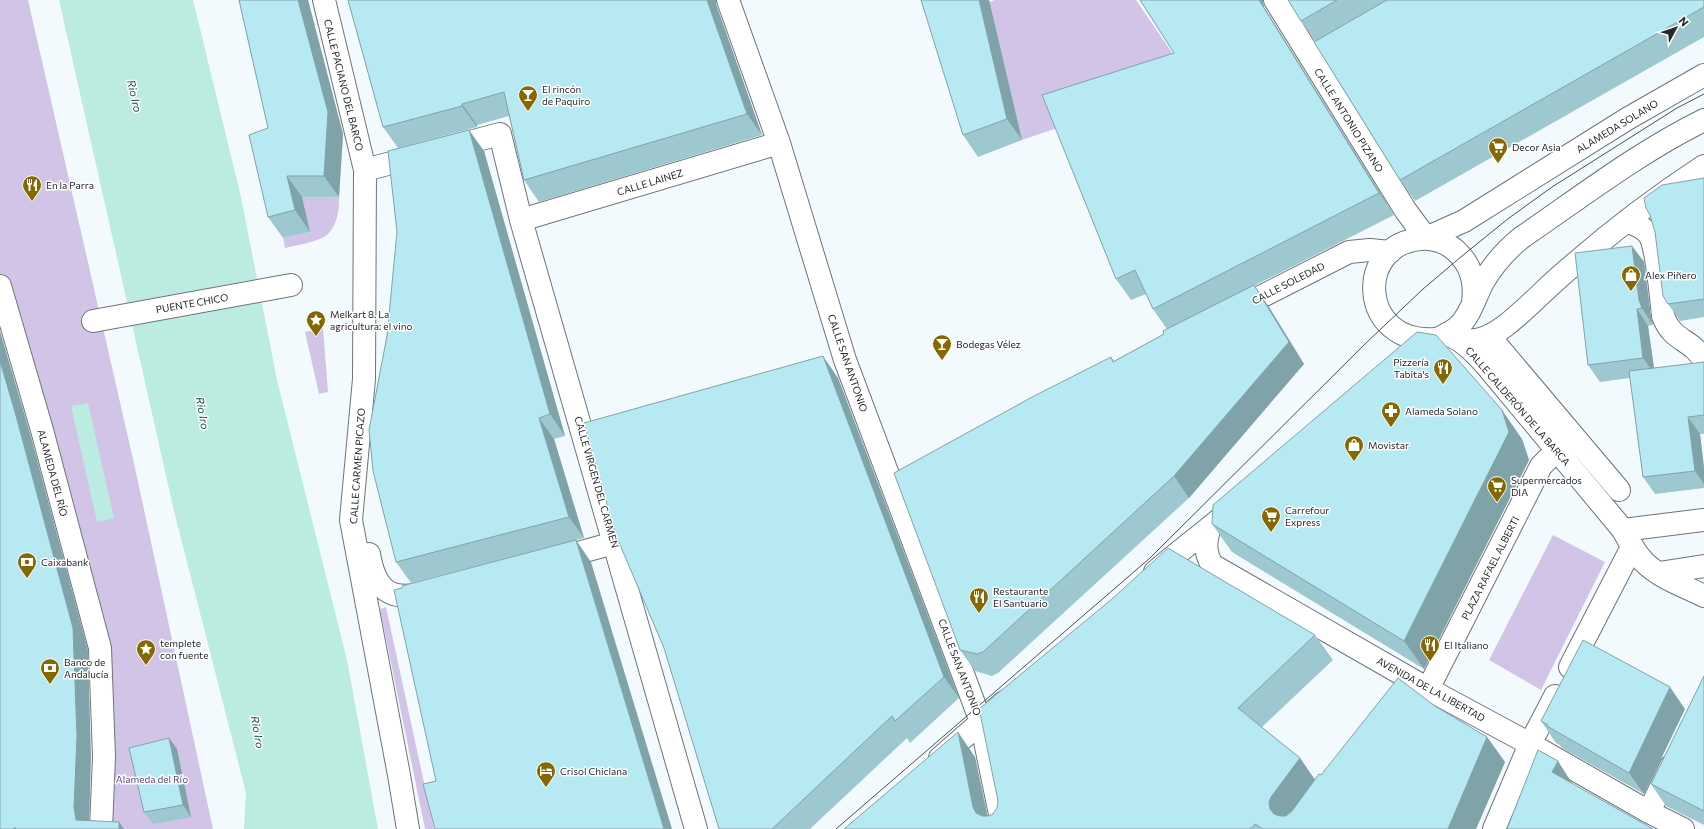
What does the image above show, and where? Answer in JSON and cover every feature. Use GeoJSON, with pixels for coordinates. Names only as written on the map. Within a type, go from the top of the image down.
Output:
{"type":"FeatureCollection","features":[{"type":"Feature","properties":{"kind":"street","name":"CALLE PACIANO DEL BARCO"},"geometry":{"type":"LineString","coordinates":[[324,0],[365,170]]}},
{"type":"Feature","properties":{"kind":"street","name":"CALLE SAN ANTONIO"},"geometry":{"type":"LineString","coordinates":[[728,0],[779,143],[845,360],[981,722],[1003,829]]}},
{"type":"Feature","properties":{"kind":"street","name":"CALLE ANTONIO PIZANO"},"geometry":{"type":"LineString","coordinates":[[1275,0],[1319,55],[1406,211],[1426,238]]}},
{"type":"Feature","properties":{"kind":"street","name":"ALAMEDA SOLANO"},"geometry":{"type":"LineString","coordinates":[[1448,338],[1422,340],[1409,337],[1397,332],[1387,323],[1379,312],[1374,293],[1376,273],[1390,252],[1401,244],[1426,238],[1464,221],[1627,119],[1704,75]]}},
{"type":"Feature","properties":{"kind":"street","name":"ALAMEDA SOLANO"},"geometry":{"type":"LineString","coordinates":[[1395,365],[1416,350],[1448,338],[1467,317],[1483,283],[1496,263],[1508,249],[1521,238],[1634,160],[1679,132],[1704,120]]}},
{"type":"Feature","properties":{"kind":"street","name":"CALLE VIRGEN DEL CARMEN"},"geometry":{"type":"LineString","coordinates":[[365,170],[500,134],[521,220],[696,829]]}},
{"type":"Feature","properties":{"kind":"street","name":"CALLE LAINEZ"},"geometry":{"type":"LineString","coordinates":[[521,220],[779,143]]}},
{"type":"Feature","properties":{"kind":"street"},"geometry":{"type":"LineString","coordinates":[[1448,338],[1470,342],[1489,336],[1505,326],[1563,273],[1626,222],[1702,169]]}},
{"type":"Feature","properties":{"kind":"street","name":"CALLE CARMEN PICAZO"},"geometry":{"type":"LineString","coordinates":[[365,170],[364,379],[351,520],[408,829]]}},
{"type":"Feature","properties":{"kind":"street"},"geometry":{"type":"LineString","coordinates":[[1626,222],[1636,224],[1643,228],[1649,235],[1653,244],[1663,316],[1666,325],[1672,333],[1691,344],[1704,361]]}},
{"type":"Feature","properties":{"kind":"street","name":"ALAMEDA SOLANO"},"geometry":{"type":"LineString","coordinates":[[1426,238],[1446,244],[1462,256],[1474,279],[1472,305]]}},
{"type":"Feature","properties":{"kind":"street","name":"CALLE SOLEDAD"},"geometry":{"type":"LineString","coordinates":[[1215,320],[1349,252],[1370,250],[1390,252]]}},
{"type":"Feature","properties":{"kind":"street","name":"PUENTE CHICO"},"geometry":{"type":"LineString","coordinates":[[93,321],[291,285]]}},
{"type":"Feature","properties":{"kind":"street","name":"ALAMEDA DEL RÍO"},"geometry":{"type":"LineString","coordinates":[[0,286],[6,323],[100,648],[104,757],[101,829]]}},
{"type":"Feature","properties":{"kind":"street"},"geometry":{"type":"LineString","coordinates":[[1489,336],[1620,490]]}},
{"type":"Feature","properties":{"kind":"street","name":"CALLE CALDERÓN DE LA BARCA"},"geometry":{"type":"LineString","coordinates":[[1448,338],[1472,349],[1557,450],[1628,539],[1644,562],[1659,573],[1704,596]]}},
{"type":"Feature","properties":{"kind":"street"},"geometry":{"type":"LineString","coordinates":[[823,367],[845,360]]}},
{"type":"Feature","properties":{"kind":"street"},"geometry":{"type":"LineString","coordinates":[[583,436],[606,430]]}},
{"type":"Feature","properties":{"kind":"street","name":"PLAZA RAFAEL ALBERTI"},"geometry":{"type":"LineString","coordinates":[[1428,689],[1541,466],[1557,450]]}},
{"type":"Feature","properties":{"kind":"street"},"geometry":{"type":"LineString","coordinates":[[356,468],[372,572],[383,588],[397,596],[412,596],[447,588]]}},
{"type":"Feature","properties":{"kind":"street"},"geometry":{"type":"LineString","coordinates":[[891,484],[912,473]]}},
{"type":"Feature","properties":{"kind":"street"},"geometry":{"type":"LineString","coordinates":[[1137,587],[1185,546],[1209,530],[1249,493]]}},
{"type":"Feature","properties":{"kind":"street"},"geometry":{"type":"LineString","coordinates":[[1494,829],[1530,744],[1628,539],[1704,520]]}},
{"type":"Feature","properties":{"kind":"street","name":"AVENIDA DE LA LIBERTAD"},"geometry":{"type":"LineString","coordinates":[[1209,530],[1206,539],[1206,548],[1208,557],[1212,564],[1410,677],[1428,689],[1530,744],[1649,812],[1683,829]]}},
{"type":"Feature","properties":{"kind":"street"},"geometry":{"type":"LineString","coordinates":[[535,565],[614,544]]}},
{"type":"Feature","properties":{"kind":"street"},"geometry":{"type":"LineString","coordinates":[[1659,573],[1704,566]]}},
{"type":"Feature","properties":{"kind":"street"},"geometry":{"type":"LineString","coordinates":[[1395,697],[1410,677]]}},
{"type":"Feature","properties":{"kind":"street"},"geometry":{"type":"LineString","coordinates":[[923,773],[1017,691]]}},
{"type":"Feature","properties":{"kind":"street"},"geometry":{"type":"LineString","coordinates":[[1649,812],[1680,747]]}},
{"type":"Feature","properties":{"kind":"green space","name":"Alameda del Río"},"geometry":{"type":"Polygon","coordinates":[[[0,0],[28,0],[135,468],[213,829],[105,829],[100,648],[0,285],[0,0]]]}},
{"type":"Feature","properties":{"kind":"green space"},"geometry":{"type":"Polygon","coordinates":[[[995,0],[1136,0],[1214,114],[1060,127],[1022,140],[989,2],[995,0]]]}},
{"type":"Feature","properties":{"kind":"green space"},"geometry":{"type":"Polygon","coordinates":[[[300,189],[324,197],[339,197],[338,214],[332,230],[324,237],[285,248],[283,238],[310,232],[300,189]]]}},
{"type":"Feature","properties":{"kind":"green space"},"geometry":{"type":"Polygon","coordinates":[[[323,328],[328,392],[319,394],[305,332],[323,328]]]}},
{"type":"Feature","properties":{"kind":"green space"},"geometry":{"type":"Polygon","coordinates":[[[1553,535],[1605,562],[1541,690],[1489,660],[1553,535]]]}},
{"type":"Feature","properties":{"kind":"green space"},"geometry":{"type":"Polygon","coordinates":[[[386,607],[434,829],[425,829],[380,609],[386,607]]]}},
{"type":"Feature","properties":{"kind":"water","name":"Rio Iro"},"geometry":{"type":"Polygon","coordinates":[[[59,0],[193,0],[241,197],[277,380],[347,660],[378,829],[244,829],[246,793],[174,511],[59,0]]]}},
{"type":"Feature","properties":{"kind":"water"},"geometry":{"type":"Polygon","coordinates":[[[88,403],[114,518],[97,522],[71,406],[88,403]]]}},
{"type":"Feature","properties":{"kind":"building"},"geometry":{"type":"Polygon","coordinates":[[[239,0],[298,0],[328,112],[324,176],[287,176],[295,210],[268,217],[249,135],[268,128],[239,0]]]}},
{"type":"Feature","properties":{"kind":"building"},"geometry":{"type":"Polygon","coordinates":[[[348,0],[707,0],[747,114],[524,180],[504,92],[462,104],[462,106],[383,127],[348,0]]]}},
{"type":"Feature","properties":{"kind":"building"},"geometry":{"type":"Polygon","coordinates":[[[921,0],[979,0],[1007,119],[963,135],[921,0]]]}},
{"type":"Feature","properties":{"kind":"building"},"geometry":{"type":"Polygon","coordinates":[[[1140,0],[1259,0],[1379,193],[1153,309],[1135,270],[1116,279],[1042,95],[1174,53],[1140,0]]]}},
{"type":"Feature","properties":{"kind":"building"},"geometry":{"type":"Polygon","coordinates":[[[1288,0],[1337,0],[1301,21],[1288,0]]]}},
{"type":"Feature","properties":{"kind":"building"},"geometry":{"type":"Polygon","coordinates":[[[1387,0],[1704,0],[1704,7],[1400,180],[1314,42],[1387,0]]]}},
{"type":"Feature","properties":{"kind":"building"},"geometry":{"type":"Polygon","coordinates":[[[469,130],[550,414],[539,418],[569,517],[396,562],[373,471],[369,430],[387,336],[397,232],[388,151],[469,130]]]}},
{"type":"Feature","properties":{"kind":"building"},"geometry":{"type":"Polygon","coordinates":[[[1704,178],[1704,299],[1668,304],[1663,296],[1655,232],[1644,198],[1662,185],[1704,178]]]}},
{"type":"Feature","properties":{"kind":"building"},"geometry":{"type":"Polygon","coordinates":[[[1632,246],[1639,300],[1642,308],[1637,309],[1643,358],[1588,365],[1575,253],[1632,246]]]}},
{"type":"Feature","properties":{"kind":"building"},"geometry":{"type":"Polygon","coordinates":[[[1254,285],[1289,342],[1174,476],[983,652],[977,654],[960,650],[894,473],[1034,396],[1111,357],[1113,362],[1164,334],[1163,331],[1254,285]]]}},
{"type":"Feature","properties":{"kind":"building"},"geometry":{"type":"Polygon","coordinates":[[[1417,332],[1436,335],[1502,410],[1509,432],[1404,641],[1212,524],[1213,505],[1417,332]]]}},
{"type":"Feature","properties":{"kind":"building"},"geometry":{"type":"Polygon","coordinates":[[[823,356],[944,677],[895,721],[892,716],[772,829],[719,829],[664,648],[615,533],[584,423],[823,356]]]}},
{"type":"Feature","properties":{"kind":"building"},"geometry":{"type":"Polygon","coordinates":[[[0,361],[73,628],[77,736],[74,807],[76,820],[119,822],[119,829],[15,829],[15,827],[14,829],[0,829],[0,361]]]}},
{"type":"Feature","properties":{"kind":"building"},"geometry":{"type":"Polygon","coordinates":[[[1704,362],[1704,415],[1688,417],[1695,471],[1643,477],[1629,371],[1704,362]]]}},
{"type":"Feature","properties":{"kind":"building"},"geometry":{"type":"Polygon","coordinates":[[[576,540],[664,829],[435,829],[423,784],[436,781],[394,590],[402,588],[402,586],[576,540]]]}},
{"type":"Feature","properties":{"kind":"building"},"geometry":{"type":"Polygon","coordinates":[[[1168,548],[1315,635],[1238,708],[1300,758],[1271,797],[1269,802],[1270,809],[1274,814],[1286,816],[1292,811],[1319,774],[1321,775],[1398,678],[1435,706],[1487,737],[1448,829],[1263,829],[1255,824],[1250,829],[844,829],[958,732],[973,807],[976,813],[982,816],[993,814],[997,808],[998,801],[980,708],[1112,599],[1168,548]]]}},
{"type":"Feature","properties":{"kind":"building"},"geometry":{"type":"Polygon","coordinates":[[[1583,640],[1670,687],[1629,773],[1547,726],[1548,725],[1541,721],[1583,640]]]}},
{"type":"Feature","properties":{"kind":"building"},"geometry":{"type":"Polygon","coordinates":[[[1704,676],[1704,811],[1651,784],[1704,676]]]}},
{"type":"Feature","properties":{"kind":"building"},"geometry":{"type":"Polygon","coordinates":[[[169,738],[183,805],[144,812],[129,748],[169,738]]]}},
{"type":"Feature","properties":{"kind":"building"},"geometry":{"type":"Polygon","coordinates":[[[1538,750],[1558,761],[1552,772],[1653,829],[1507,829],[1538,750]]]}},
{"type":"Feature","properties":{"kind":"tram line"},"geometry":{"type":"LineString","coordinates":[[836,829],[1150,558],[1365,344],[1423,289],[1509,218],[1552,187],[1677,108],[1704,94]]}},
{"type":"Feature","properties":{"kind":"place","name":"El rincón de Paquiro"},"geometry":{"type":"Point","coordinates":[528,112]}},
{"type":"Feature","properties":{"kind":"place","name":"Decor Asia"},"geometry":{"type":"Point","coordinates":[1498,164]}},
{"type":"Feature","properties":{"kind":"place","name":"En la Parra"},"geometry":{"type":"Point","coordinates":[32,202]}},
{"type":"Feature","properties":{"kind":"place","name":"Alex Piñero"},"geometry":{"type":"Point","coordinates":[1631,292]}},
{"type":"Feature","properties":{"kind":"place","name":"Melkart 8. La agricultura: el vino"},"geometry":{"type":"Point","coordinates":[316,337]}},
{"type":"Feature","properties":{"kind":"place","name":"Bodegas Vélez"},"geometry":{"type":"Point","coordinates":[942,361]}},
{"type":"Feature","properties":{"kind":"place","name":"Pizzería Tabita's"},"geometry":{"type":"Point","coordinates":[1443,385]}},
{"type":"Feature","properties":{"kind":"place","name":"Alameda Solano"},"geometry":{"type":"Point","coordinates":[1391,428]}},
{"type":"Feature","properties":{"kind":"place","name":"Movistar"},"geometry":{"type":"Point","coordinates":[1354,462]}},
{"type":"Feature","properties":{"kind":"place","name":"Supermercados DIA"},"geometry":{"type":"Point","coordinates":[1497,503]}},
{"type":"Feature","properties":{"kind":"place","name":"Carrefour Express"},"geometry":{"type":"Point","coordinates":[1271,533]}},
{"type":"Feature","properties":{"kind":"place","name":"Caixabank"},"geometry":{"type":"Point","coordinates":[27,579]}},
{"type":"Feature","properties":{"kind":"place","name":"Restaurante El Santuario"},"geometry":{"type":"Point","coordinates":[979,614]}},
{"type":"Feature","properties":{"kind":"place","name":"El Italiano"},"geometry":{"type":"Point","coordinates":[1430,662]}},
{"type":"Feature","properties":{"kind":"place","name":"templete con fuente"},"geometry":{"type":"Point","coordinates":[146,666]}},
{"type":"Feature","properties":{"kind":"place","name":"Banco de Andalucía"},"geometry":{"type":"Point","coordinates":[50,685]}},
{"type":"Feature","properties":{"kind":"place","name":"Crisol Chiclana"},"geometry":{"type":"Point","coordinates":[546,788]}}]}
